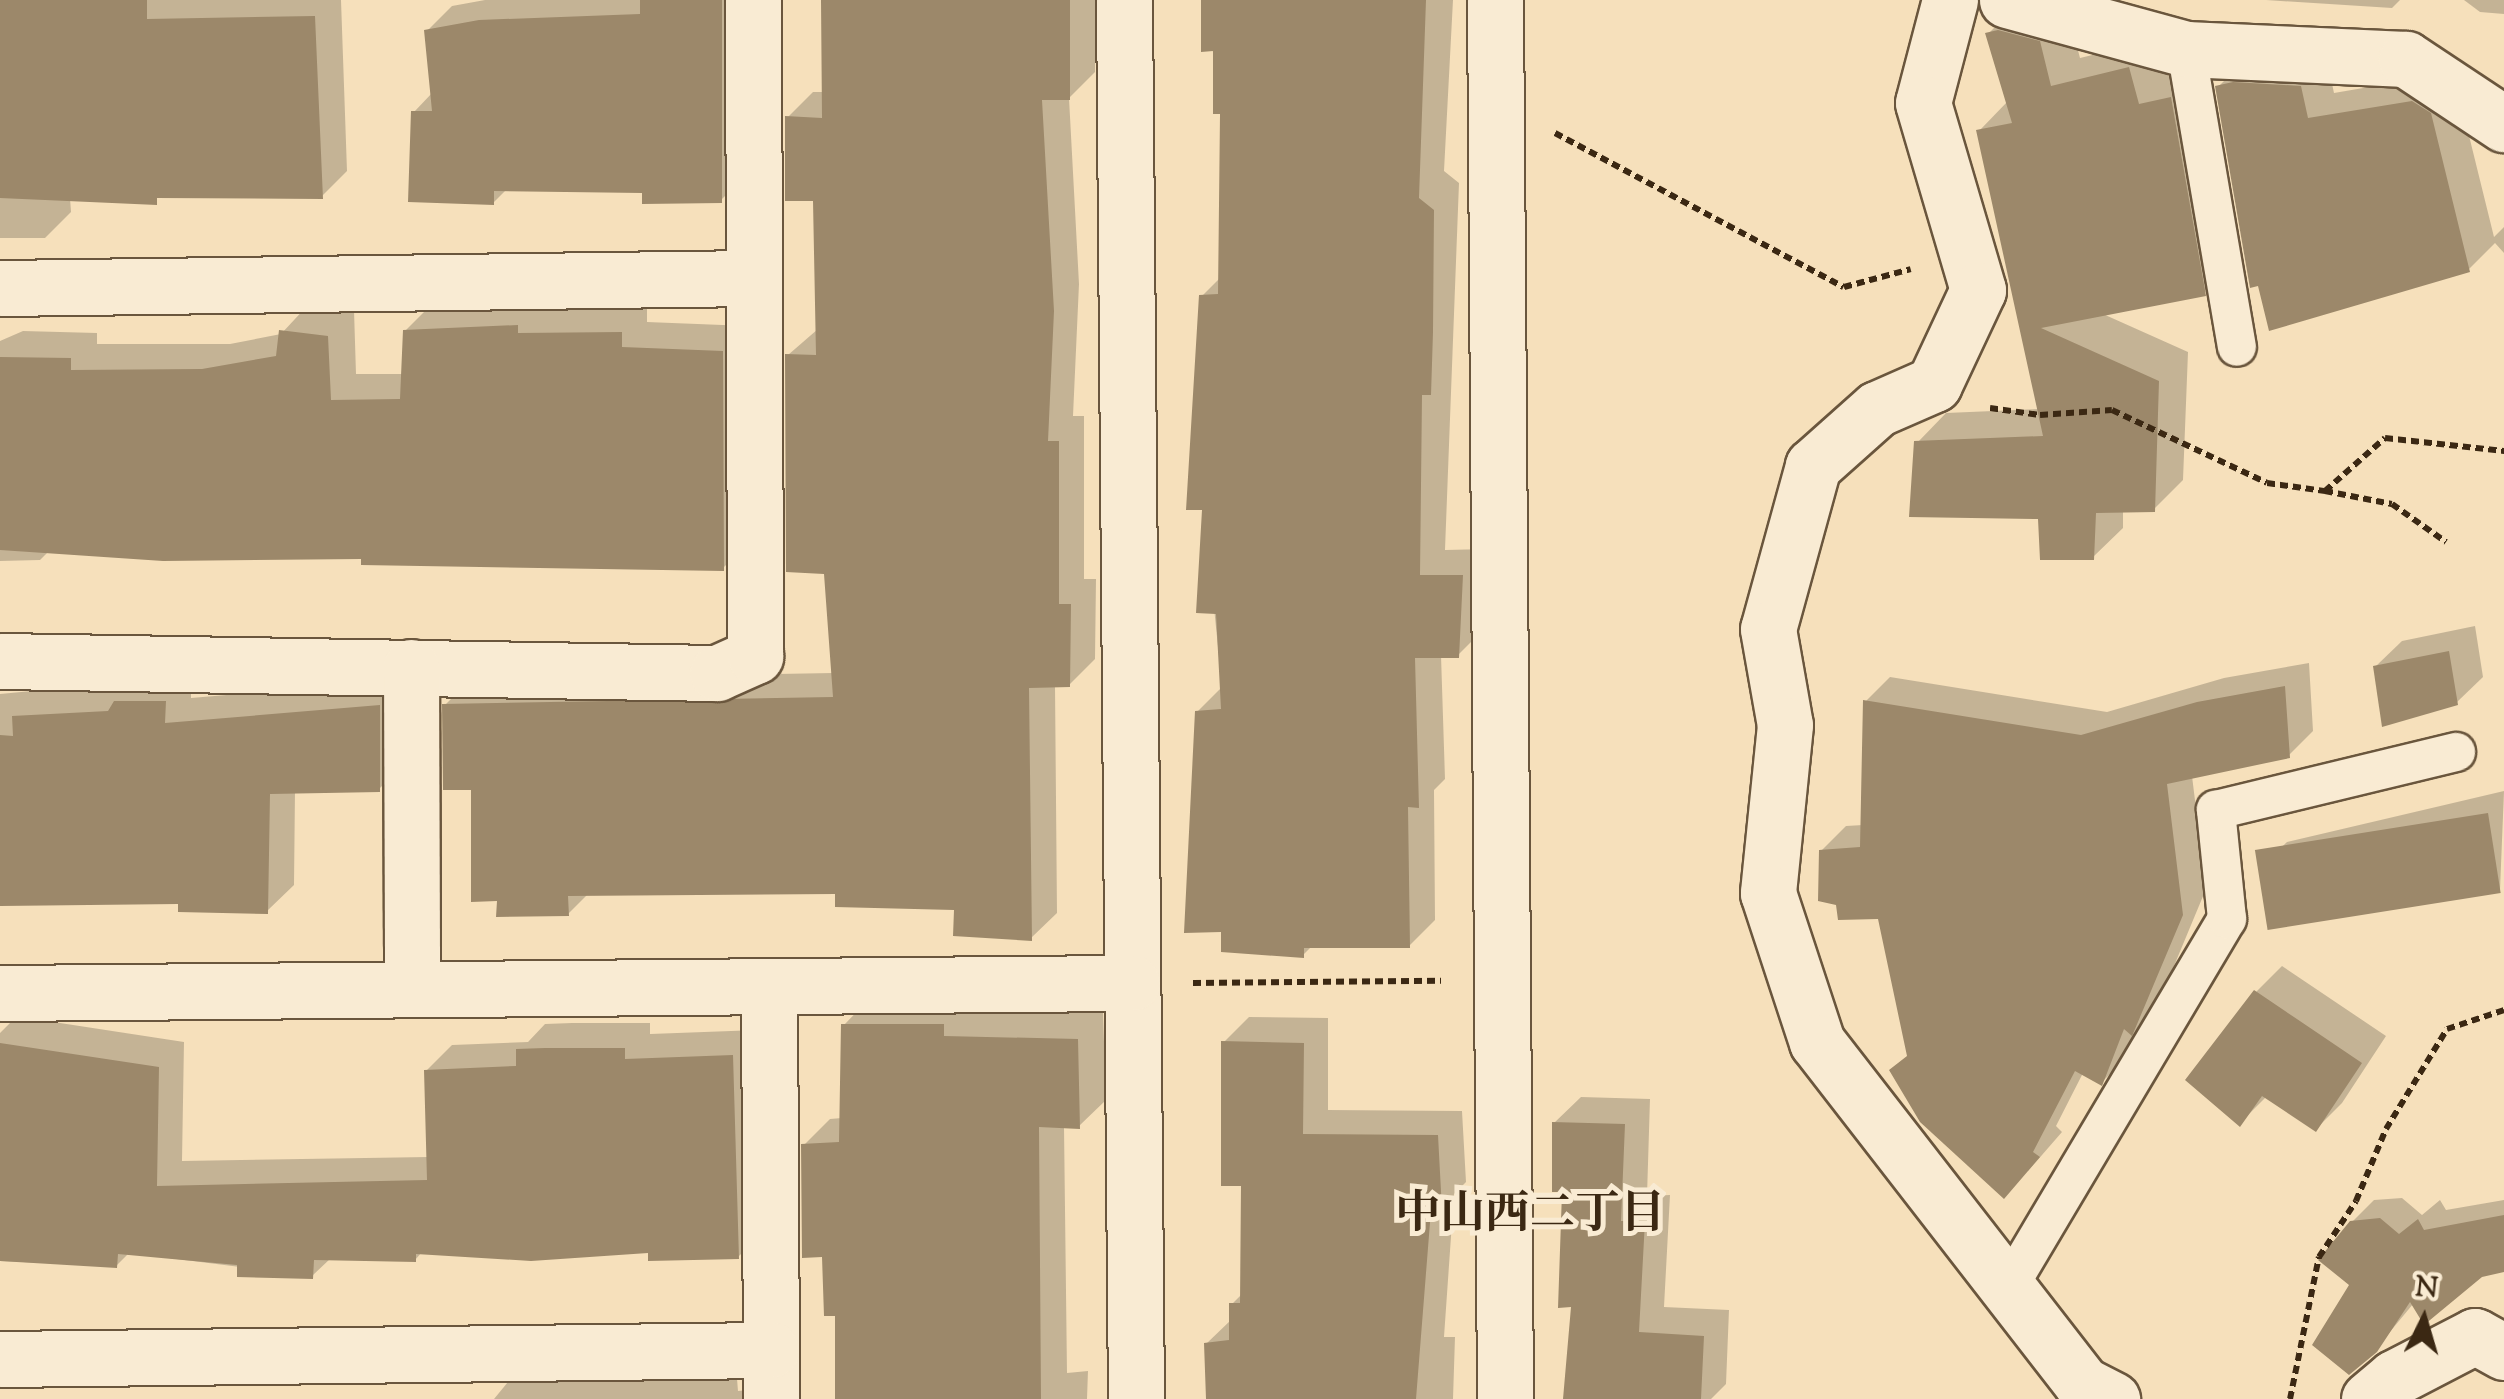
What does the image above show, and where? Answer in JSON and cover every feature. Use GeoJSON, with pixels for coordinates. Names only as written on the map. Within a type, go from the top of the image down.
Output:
{"type":"FeatureCollection","features":[{"type":"Feature","properties":{"kind":"street"},"geometry":{"type":"LineString","coordinates":[[0,661],[717,672],[755,656],[753,0]]}},
{"type":"Feature","properties":{"kind":"street"},"geometry":{"type":"LineString","coordinates":[[1124,0],[1136,1399]]}},
{"type":"Feature","properties":{"kind":"street"},"geometry":{"type":"LineString","coordinates":[[1496,0],[1505,1399]]}},
{"type":"Feature","properties":{"kind":"street"},"geometry":{"type":"LineString","coordinates":[[1950,0],[1923,103],[1978,290],[1934,384],[1878,410],[1813,466],[1768,629],[1785,726],[1768,894],[1817,1042],[2006,1291],[2082,1384],[2112,1399]]}},
{"type":"Feature","properties":{"kind":"street"},"geometry":{"type":"LineString","coordinates":[[2007,0],[2186,50],[2406,59],[2504,124]]}},
{"type":"Feature","properties":{"kind":"street"},"geometry":{"type":"LineString","coordinates":[[0,288],[754,278]]}},
{"type":"Feature","properties":{"kind":"street"},"geometry":{"type":"LineString","coordinates":[[411,667],[412,988]]}},
{"type":"Feature","properties":{"kind":"street"},"geometry":{"type":"LineString","coordinates":[[0,993],[1132,983]]}},
{"type":"Feature","properties":{"kind":"street"},"geometry":{"type":"LineString","coordinates":[[0,1358],[390,1376],[771,1374],[769,988]]}},
{"type":"Feature","properties":{"kind":"street"},"geometry":{"type":"LineString","coordinates":[[2369,1399],[2394,1378],[2475,1336],[2504,1352]]}},
{"type":"Feature","properties":{"kind":"lane"},"geometry":{"type":"LineString","coordinates":[[2186,50],[2237,347]]}},
{"type":"Feature","properties":{"kind":"lane"},"geometry":{"type":"LineString","coordinates":[[2006,1291],[2227,919],[2216,810],[2456,752]]}},
{"type":"Feature","properties":{"kind":"path"},"geometry":{"type":"LineString","coordinates":[[1496,102],[1844,287],[1968,254]]}},
{"type":"Feature","properties":{"kind":"path"},"geometry":{"type":"LineString","coordinates":[[1908,396],[2040,415],[2112,410],[2267,483],[2392,504],[2446,542]]}},
{"type":"Feature","properties":{"kind":"path"},"geometry":{"type":"LineString","coordinates":[[2325,491],[2385,438],[2504,451]]}},
{"type":"Feature","properties":{"kind":"path"},"geometry":{"type":"LineString","coordinates":[[1132,983],[1502,981]]}},
{"type":"Feature","properties":{"kind":"path"},"geometry":{"type":"LineString","coordinates":[[2290,1399],[2319,1257],[2356,1201],[2386,1129],[2447,1028],[2504,1010]]}},
{"type":"Feature","properties":{"kind":"building"},"geometry":{"type":"Polygon","coordinates":[[[0,0],[147,0],[147,19],[315,16],[323,199],[157,198],[157,205],[0,198],[0,0]]]}},
{"type":"Feature","properties":{"kind":"building"},"geometry":{"type":"Polygon","coordinates":[[[640,0],[722,0],[722,203],[642,204],[642,193],[494,191],[494,205],[408,202],[411,111],[432,111],[424,30],[479,20],[640,14],[640,0]]]}},
{"type":"Feature","properties":{"kind":"building"},"geometry":{"type":"Polygon","coordinates":[[[821,0],[1070,0],[1070,100],[1042,100],[1054,311],[1048,441],[1059,441],[1059,604],[1071,604],[1070,687],[1029,688],[1032,941],[953,936],[954,910],[835,907],[835,894],[568,896],[569,916],[496,917],[497,901],[471,902],[471,790],[443,790],[442,704],[833,697],[824,574],[786,572],[785,354],[816,355],[813,201],[785,201],[785,116],[822,118],[821,0]]]}},
{"type":"Feature","properties":{"kind":"building"},"geometry":{"type":"Polygon","coordinates":[[[1201,0],[1426,0],[1419,198],[1434,210],[1433,332],[1431,395],[1422,395],[1420,575],[1463,575],[1459,658],[1415,658],[1419,808],[1408,807],[1410,948],[1304,948],[1304,958],[1221,952],[1221,932],[1184,933],[1195,711],[1221,709],[1216,614],[1196,613],[1202,510],[1186,510],[1199,295],[1218,294],[1220,114],[1213,114],[1213,51],[1201,52],[1201,0]]]}},
{"type":"Feature","properties":{"kind":"building"},"geometry":{"type":"Polygon","coordinates":[[[1998,30],[2040,41],[2051,86],[2129,67],[2139,104],[2171,97],[2206,296],[2041,328],[2159,381],[2155,512],[2096,513],[2094,560],[2040,560],[2038,519],[1909,517],[1914,441],[2043,436],[1976,130],[2012,123],[1985,33],[1998,30]]]}},
{"type":"Feature","properties":{"kind":"building"},"geometry":{"type":"Polygon","coordinates":[[[2233,82],[2301,86],[2308,118],[2412,101],[2431,113],[2470,272],[2269,331],[2258,286],[2250,288],[2215,86],[2233,82]]]}},
{"type":"Feature","properties":{"kind":"building"},"geometry":{"type":"Polygon","coordinates":[[[518,325],[518,333],[622,332],[622,347],[723,351],[724,571],[361,565],[361,559],[163,561],[0,550],[0,357],[71,358],[71,370],[202,369],[276,356],[279,330],[328,336],[331,400],[400,399],[403,330],[518,325]]]}},
{"type":"Feature","properties":{"kind":"building"},"geometry":{"type":"Polygon","coordinates":[[[2449,651],[2458,705],[2382,727],[2373,666],[2449,651]]]}},
{"type":"Feature","properties":{"kind":"building"},"geometry":{"type":"Polygon","coordinates":[[[2285,686],[2290,758],[2167,784],[2183,915],[2132,1036],[2124,1029],[2102,1086],[2075,1071],[2033,1152],[2040,1157],[2004,1199],[1920,1122],[1889,1070],[1907,1056],[1878,919],[1838,920],[1836,905],[1818,901],[1819,850],[1860,847],[1863,700],[2081,735],[2197,702],[2285,686]]]}},
{"type":"Feature","properties":{"kind":"building"},"geometry":{"type":"Polygon","coordinates":[[[114,701],[166,701],[165,723],[380,705],[380,792],[270,794],[268,914],[178,912],[178,904],[0,906],[0,735],[13,736],[12,716],[108,711],[114,701]]]}},
{"type":"Feature","properties":{"kind":"building"},"geometry":{"type":"Polygon","coordinates":[[[2488,813],[2501,893],[2268,930],[2255,850],[2488,813]]]}},
{"type":"Feature","properties":{"kind":"building"},"geometry":{"type":"Polygon","coordinates":[[[2254,990],[2362,1063],[2316,1132],[2262,1096],[2240,1127],[2185,1080],[2254,990]]]}},
{"type":"Feature","properties":{"kind":"building"},"geometry":{"type":"Polygon","coordinates":[[[841,1024],[944,1024],[944,1036],[1078,1039],[1080,1129],[1039,1127],[1041,1399],[835,1399],[835,1316],[824,1316],[822,1257],[802,1258],[801,1144],[839,1142],[841,1024]]]}},
{"type":"Feature","properties":{"kind":"building"},"geometry":{"type":"Polygon","coordinates":[[[1221,1041],[1304,1043],[1303,1134],[1438,1135],[1442,1210],[1431,1210],[1416,1399],[1206,1399],[1204,1343],[1229,1340],[1229,1303],[1240,1303],[1241,1186],[1221,1186],[1221,1041]]]}},
{"type":"Feature","properties":{"kind":"building"},"geometry":{"type":"Polygon","coordinates":[[[0,1043],[159,1067],[157,1186],[427,1180],[424,1070],[516,1066],[516,1049],[625,1048],[625,1059],[733,1055],[739,1259],[648,1261],[648,1253],[531,1261],[416,1254],[416,1262],[314,1260],[313,1279],[237,1277],[237,1265],[118,1254],[117,1268],[0,1261],[0,1043]]]}},
{"type":"Feature","properties":{"kind":"building"},"geometry":{"type":"Polygon","coordinates":[[[1552,1122],[1625,1124],[1621,1221],[1645,1221],[1639,1332],[1704,1336],[1701,1399],[1563,1399],[1571,1307],[1558,1308],[1562,1192],[1552,1192],[1552,1122]]]}},
{"type":"Feature","properties":{"kind":"building"},"geometry":{"type":"Polygon","coordinates":[[[2504,1215],[2504,1272],[2482,1277],[2424,1325],[2410,1302],[2377,1352],[2349,1375],[2312,1345],[2349,1285],[2318,1260],[2350,1221],[2380,1218],[2399,1234],[2418,1219],[2424,1230],[2504,1215]]]}},
{"type":"Feature","properties":{"kind":"district","name":"中山西二丁目"},"geometry":{"type":"Point","coordinates":[1530,1217]}}]}
